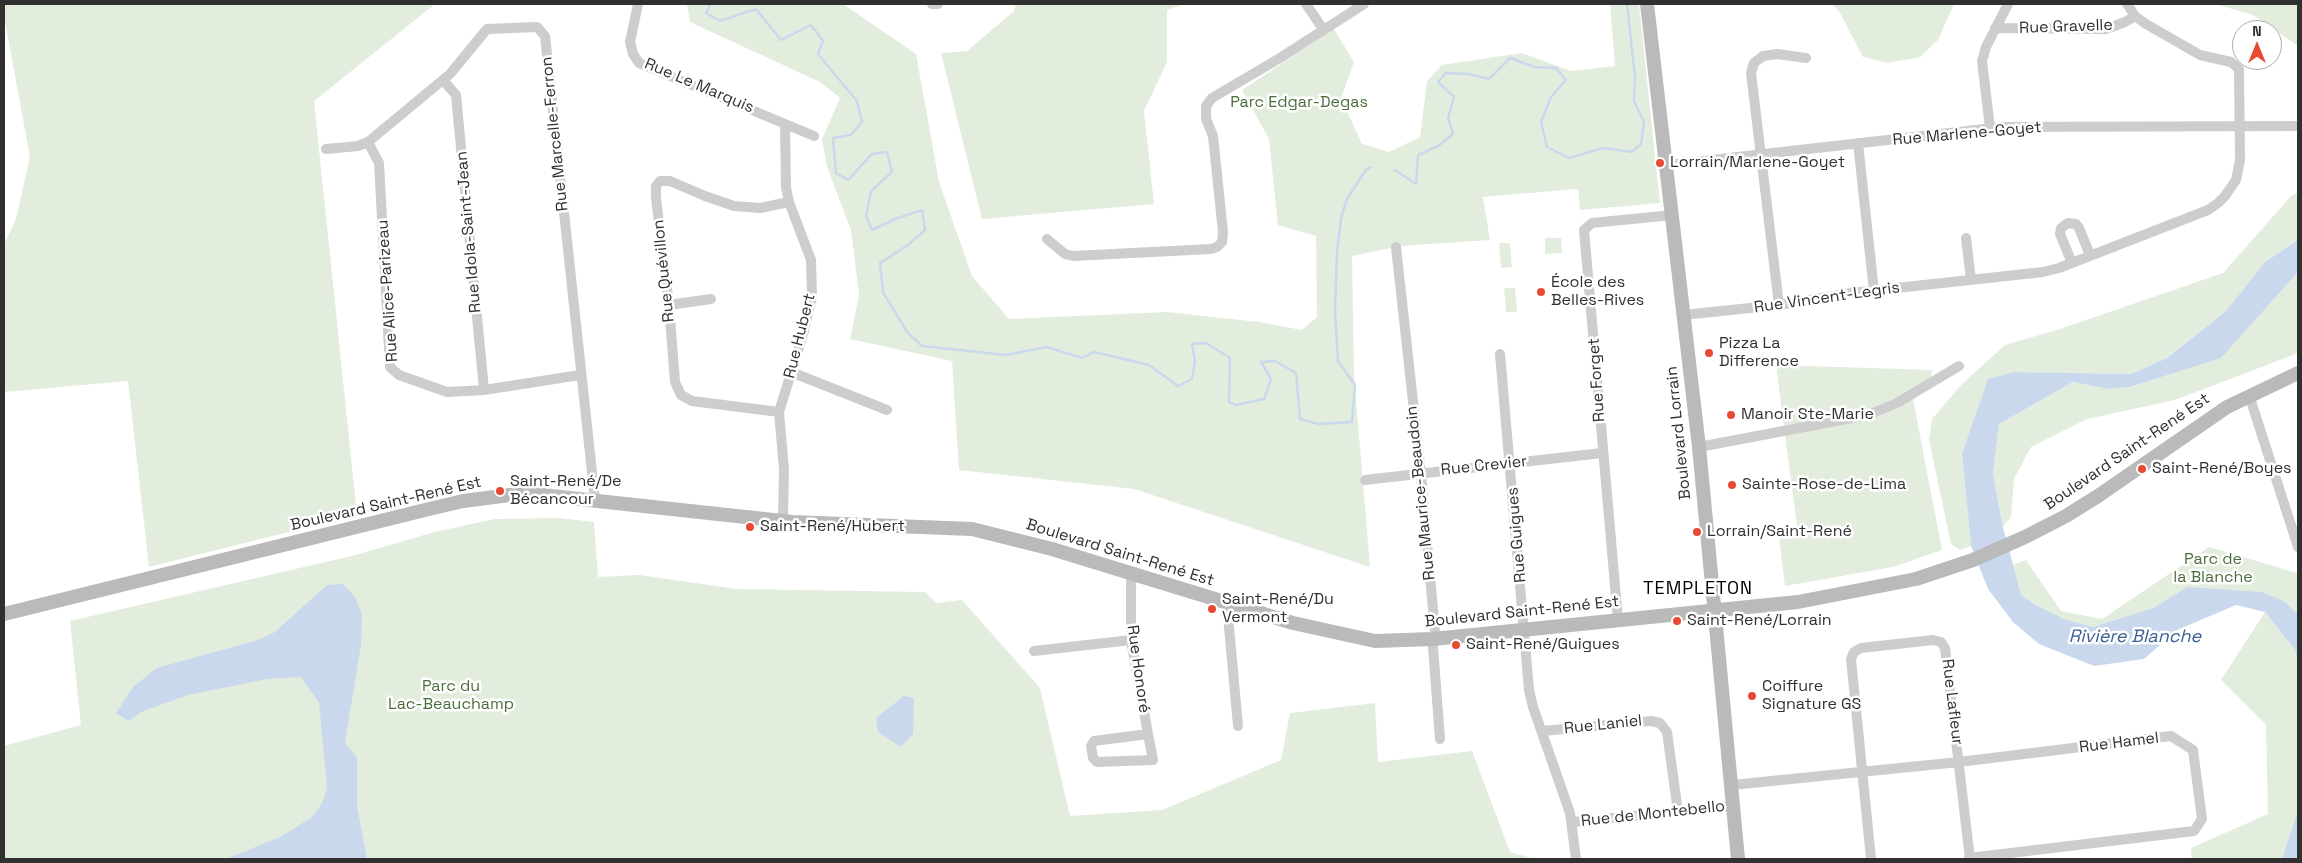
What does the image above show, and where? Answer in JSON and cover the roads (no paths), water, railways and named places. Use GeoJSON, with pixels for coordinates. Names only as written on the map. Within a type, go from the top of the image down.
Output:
{"type":"FeatureCollection","features":[{"type":"Feature","properties":{"kind":"street","name":"Rue Le Marquis"},"geometry":{"type":"LineString","coordinates":[[638,4],[630,42],[633,54],[640,62],[814,136]]}},
{"type":"Feature","properties":{"kind":"street"},"geometry":{"type":"LineString","coordinates":[[932,4],[938,4]]}},
{"type":"Feature","properties":{"kind":"street"},"geometry":{"type":"LineString","coordinates":[[1306,4],[1323,29]]}},
{"type":"Feature","properties":{"kind":"street"},"geometry":{"type":"LineString","coordinates":[[1046,239],[1065,254],[1073,256],[1216,247],[1222,242],[1223,232],[1213,136],[1206,119],[1206,106],[1212,98],[1280,58],[1364,4]]}},
{"type":"Feature","properties":{"kind":"street","name":"Boulevard Lorrain"},"geometry":{"type":"LineString","coordinates":[[1647,4],[1699,447],[1738,859]]}},
{"type":"Feature","properties":{"kind":"street"},"geometry":{"type":"LineString","coordinates":[[1990,128],[1982,61],[1995,28],[2008,4]]}},
{"type":"Feature","properties":{"kind":"street"},"geometry":{"type":"LineString","coordinates":[[2127,4],[2135,16]]}},
{"type":"Feature","properties":{"kind":"street","name":"Rue Gravelle"},"geometry":{"type":"LineString","coordinates":[[1995,28],[2106,29],[2135,16]]}},
{"type":"Feature","properties":{"kind":"street","name":"Rue Vincent-Legris"},"geometry":{"type":"LineString","coordinates":[[1684,315],[1779,305],[1807,299],[1874,290],[2043,272],[2072,263],[2208,210],[2225,196],[2236,180],[2240,160],[2240,75],[2236,64],[2200,55],[2135,16]]}},
{"type":"Feature","properties":{"kind":"street","name":"Rue Marcelle-Ferron"},"geometry":{"type":"LineString","coordinates":[[326,149],[358,146],[368,142],[443,80],[487,29],[537,27],[545,36],[580,375],[595,500]]}},
{"type":"Feature","properties":{"kind":"street"},"geometry":{"type":"LineString","coordinates":[[1779,305],[1762,155],[1751,82],[1754,63],[1764,56],[1777,54],[1806,58]]}},
{"type":"Feature","properties":{"kind":"street","name":"Rue Idola-Saint-Jean"},"geometry":{"type":"LineString","coordinates":[[443,80],[456,95],[484,390]]}},
{"type":"Feature","properties":{"kind":"street","name":"Rue Hubert"},"geometry":{"type":"LineString","coordinates":[[783,520],[784,469],[779,412],[804,331],[812,296],[811,260],[789,202],[786,188],[785,125]]}},
{"type":"Feature","properties":{"kind":"street","name":"Rue Marlene-Goyet"},"geometry":{"type":"LineString","coordinates":[[1667,165],[1990,128],[2298,126]]}},
{"type":"Feature","properties":{"kind":"street","name":"Rue Alice-Parizeau"},"geometry":{"type":"LineString","coordinates":[[368,142],[379,163],[390,367],[399,375],[447,392],[484,390],[580,375]]}},
{"type":"Feature","properties":{"kind":"street"},"geometry":{"type":"LineString","coordinates":[[1858,143],[1874,290]]}},
{"type":"Feature","properties":{"kind":"street","name":"Rue Quévillon"},"geometry":{"type":"LineString","coordinates":[[779,412],[692,402],[681,395],[675,382],[656,186],[660,181],[670,181],[734,206],[760,208],[789,202]]}},
{"type":"Feature","properties":{"kind":"street","name":"Rue Forget"},"geometry":{"type":"LineString","coordinates":[[1618,620],[1584,230],[1592,223],[1672,215]]}},
{"type":"Feature","properties":{"kind":"street"},"geometry":{"type":"LineString","coordinates":[[2072,263],[2060,234],[2062,228],[2068,223],[2076,224],[2079,228],[2090,256]]}},
{"type":"Feature","properties":{"kind":"street"},"geometry":{"type":"LineString","coordinates":[[1966,238],[1971,280]]}},
{"type":"Feature","properties":{"kind":"street","name":"Rue Maurice-Beaudoin"},"geometry":{"type":"LineString","coordinates":[[1396,246],[1421,474],[1435,632],[1433,638],[1440,739]]}},
{"type":"Feature","properties":{"kind":"street"},"geometry":{"type":"LineString","coordinates":[[669,305],[711,299]]}},
{"type":"Feature","properties":{"kind":"street","name":"Rue Guigues"},"geometry":{"type":"LineString","coordinates":[[1500,354],[1526,630],[1529,690],[1573,822],[1576,859]]}},
{"type":"Feature","properties":{"kind":"street"},"geometry":{"type":"LineString","coordinates":[[1699,447],[1868,415],[1897,403],[1959,366]]}},
{"type":"Feature","properties":{"kind":"street"},"geometry":{"type":"LineString","coordinates":[[791,372],[887,410]]}},
{"type":"Feature","properties":{"kind":"street","name":"Boulevard Saint-René Est"},"geometry":{"type":"LineString","coordinates":[[4,614],[25,607],[463,502],[510,495],[542,495],[783,520],[972,529],[1018,540],[1227,605],[1293,623],[1386,642],[1526,630],[1798,602],[1842,595],[1916,579],[1973,560],[2021,539],[2080,508],[2227,407],[2298,373]]}},
{"type":"Feature","properties":{"kind":"street"},"geometry":{"type":"LineString","coordinates":[[2250,395],[2298,547]]}},
{"type":"Feature","properties":{"kind":"street","name":"Rue Crevier"},"geometry":{"type":"LineString","coordinates":[[1365,480],[1602,453]]}},
{"type":"Feature","properties":{"kind":"street","name":"Rue Honoré"},"geometry":{"type":"LineString","coordinates":[[1131,574],[1131,640],[1153,760],[1097,762],[1093,758],[1091,746],[1094,741],[1148,734]]}},
{"type":"Feature","properties":{"kind":"street"},"geometry":{"type":"LineString","coordinates":[[1227,605],[1238,726]]}},
{"type":"Feature","properties":{"kind":"street"},"geometry":{"type":"LineString","coordinates":[[1034,650],[1131,640]]}},
{"type":"Feature","properties":{"kind":"street","name":"Rue Lafleur"},"geometry":{"type":"LineString","coordinates":[[1862,772],[1851,660],[1854,652],[1860,648],[1933,640],[1941,642],[1945,648],[1959,762]]}},
{"type":"Feature","properties":{"kind":"street","name":"Rue Laniel"},"geometry":{"type":"LineString","coordinates":[[1542,732],[1651,721],[1660,722],[1668,732],[1678,812]]}},
{"type":"Feature","properties":{"kind":"street","name":"Rue Hamel"},"geometry":{"type":"LineString","coordinates":[[1732,785],[1959,762],[2171,736],[2193,750],[2202,819],[2194,832],[1970,859]]}},
{"type":"Feature","properties":{"kind":"street"},"geometry":{"type":"LineString","coordinates":[[1959,762],[1970,859]]}},
{"type":"Feature","properties":{"kind":"street"},"geometry":{"type":"LineString","coordinates":[[1862,772],[1872,859]]}},
{"type":"Feature","properties":{"kind":"street","name":"Rue de Montebello"},"geometry":{"type":"LineString","coordinates":[[1573,822],[1734,806]]}},
{"type":"Feature","properties":{"kind":"water","name":"Rivière Blanche"},"geometry":{"type":"Polygon","coordinates":[[[2298,240],[2298,272],[2221,358],[2130,387],[2109,389],[2073,382],[1999,424],[1993,474],[2003,527],[2021,595],[2033,603],[2064,619],[2093,627],[2153,608],[2187,587],[2262,592],[2285,602],[2298,614],[2298,661],[2295,650],[2265,612],[2236,605],[2177,630],[2144,659],[2094,666],[2039,644],[2013,622],[1988,589],[1971,546],[1962,454],[1988,379],[2014,372],[2131,374],[2167,358],[2225,312],[2265,262],[2298,240]]]}},
{"type":"Feature","properties":{"kind":"water"},"geometry":{"type":"Polygon","coordinates":[[[343,584],[355,597],[362,614],[361,645],[345,743],[357,757],[357,806],[367,859],[226,859],[282,836],[312,817],[322,803],[327,788],[319,703],[301,677],[267,679],[188,695],[141,712],[129,721],[116,713],[133,687],[157,668],[258,640],[275,632],[327,585],[343,584]]]}},
{"type":"Feature","properties":{"kind":"water"},"geometry":{"type":"Polygon","coordinates":[[[904,696],[914,698],[913,734],[901,747],[878,732],[876,718],[904,696]]]}},
{"type":"Feature","properties":{"kind":"water"},"geometry":{"type":"Polygon","coordinates":[[[2298,810],[2298,859],[2282,859],[2298,810]]]}},
{"type":"Feature","properties":{"kind":"waterway"},"geometry":{"type":"LineString","coordinates":[[711,4],[706,13],[720,21],[756,9],[781,40],[811,25],[823,41],[818,54],[857,101],[862,122],[851,135],[833,138],[836,173],[848,180],[872,154],[887,152],[892,172],[871,191],[866,216],[872,230],[895,219],[922,210],[925,230],[908,245],[880,263],[883,292],[907,332],[922,346],[1006,355],[1047,347],[1082,358],[1094,352],[1149,365],[1178,386],[1192,379],[1195,361],[1192,344],[1206,343],[1230,358],[1229,402],[1236,405],[1264,399],[1271,379],[1261,362],[1275,361],[1296,373],[1300,419],[1318,424],[1352,422],[1355,385],[1338,361],[1335,311],[1337,252],[1341,218],[1347,199],[1365,171],[1371,167]]}},
{"type":"Feature","properties":{"kind":"waterway"},"geometry":{"type":"LineString","coordinates":[[1395,170],[1416,184],[1418,155],[1438,146],[1453,134],[1448,118],[1454,97],[1438,82],[1446,73],[1469,74],[1489,79],[1510,58],[1534,67],[1556,68],[1566,80],[1551,97],[1541,122],[1547,147],[1569,158],[1603,148],[1632,152],[1641,144],[1644,122],[1634,101],[1635,77],[1627,4]]}},
{"type":"Feature","properties":{"kind":"place","name":"Lorrain/Marlene-Goyet"},"geometry":{"type":"Point","coordinates":[1660,163]}},
{"type":"Feature","properties":{"kind":"place","name":"École des Belles-Rives"},"geometry":{"type":"Point","coordinates":[1541,292]}},
{"type":"Feature","properties":{"kind":"place","name":"Pizza La Difference"},"geometry":{"type":"Point","coordinates":[1709,353]}},
{"type":"Feature","properties":{"kind":"place","name":"Manoir Ste-Marie"},"geometry":{"type":"Point","coordinates":[1731,415]}},
{"type":"Feature","properties":{"kind":"place","name":"Saint-René/Boyes"},"geometry":{"type":"Point","coordinates":[2142,469]}},
{"type":"Feature","properties":{"kind":"place","name":"Sainte-Rose-de-Lima"},"geometry":{"type":"Point","coordinates":[1732,485]}},
{"type":"Feature","properties":{"kind":"place","name":"Saint-René/De Bécancour"},"geometry":{"type":"Point","coordinates":[500,491]}},
{"type":"Feature","properties":{"kind":"place","name":"Saint-René/Hubert"},"geometry":{"type":"Point","coordinates":[750,527]}},
{"type":"Feature","properties":{"kind":"place","name":"Lorrain/Saint-René"},"geometry":{"type":"Point","coordinates":[1697,532]}},
{"type":"Feature","properties":{"kind":"place","name":"Saint-René/Du Vermont"},"geometry":{"type":"Point","coordinates":[1212,609]}},
{"type":"Feature","properties":{"kind":"place","name":"Saint-René/Lorrain"},"geometry":{"type":"Point","coordinates":[1677,621]}},
{"type":"Feature","properties":{"kind":"place","name":"Saint-René/Guigues"},"geometry":{"type":"Point","coordinates":[1456,645]}},
{"type":"Feature","properties":{"kind":"place","name":"Coiffure Signature GS"},"geometry":{"type":"Point","coordinates":[1752,696]}},
{"type":"Feature","properties":{"kind":"district","name":"TEMPLETON"},"geometry":{"type":"Point","coordinates":[1698,589]}},
{"type":"Feature","properties":{"kind":"park label","name":"Parc Edgar-Degas"},"geometry":{"type":"Point","coordinates":[1299,103]}},
{"type":"Feature","properties":{"kind":"park label","name":"Parc de la Blanche"},"geometry":{"type":"Point","coordinates":[2213,569]}},
{"type":"Feature","properties":{"kind":"park label","name":"Parc du Lac-Beauchamp"},"geometry":{"type":"Point","coordinates":[451,696]}}]}
